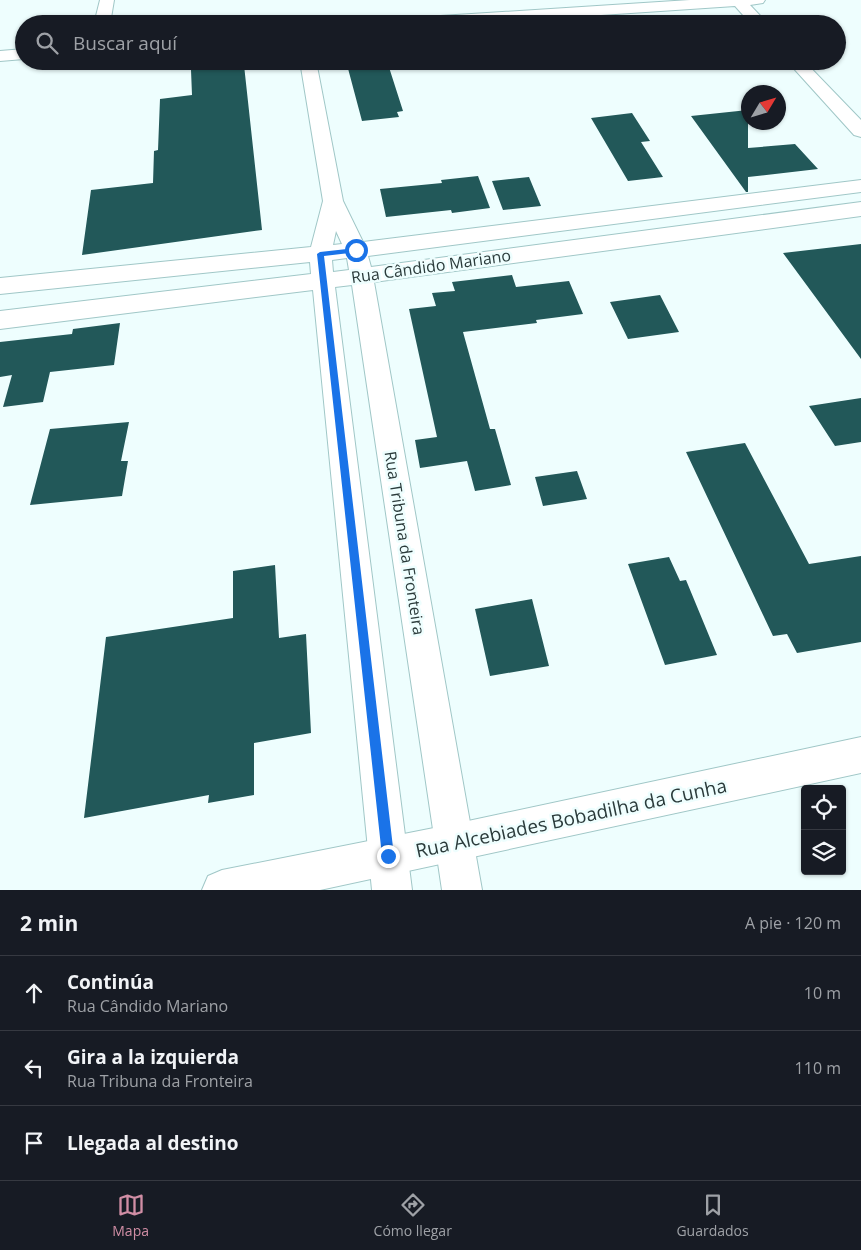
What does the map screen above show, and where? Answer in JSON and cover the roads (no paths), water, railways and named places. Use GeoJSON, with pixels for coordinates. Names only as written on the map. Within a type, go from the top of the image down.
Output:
{"type":"FeatureCollection","features":[{"type":"Feature","properties":{"kind":"street"},"geometry":{"type":"LineString","coordinates":[[104,15],[107,0]]}},
{"type":"Feature","properties":{"kind":"street"},"geometry":{"type":"LineString","coordinates":[[535,15],[758,0]]}},
{"type":"Feature","properties":{"kind":"street"},"geometry":{"type":"LineString","coordinates":[[739,2],[751,15]]}},
{"type":"Feature","properties":{"kind":"street"},"geometry":{"type":"LineString","coordinates":[[0,56],[15,55]]}},
{"type":"Feature","properties":{"kind":"street","name":"Rua Tribuna da Fronteira"},"geometry":{"type":"LineString","coordinates":[[310,70],[333,201],[359,263],[462,890]]}},
{"type":"Feature","properties":{"kind":"street"},"geometry":{"type":"LineString","coordinates":[[803,70],[861,131]]}},
{"type":"Feature","properties":{"kind":"street","name":"Rua Cândido Mariano"},"geometry":{"type":"LineString","coordinates":[[359,263],[861,186]]}},
{"type":"Feature","properties":{"kind":"street","name":"Rua Tribuna da Fronteira"},"geometry":{"type":"LineString","coordinates":[[333,201],[322,267],[390,873]]}},
{"type":"Feature","properties":{"kind":"street","name":"Rua Cândido Mariano"},"geometry":{"type":"LineString","coordinates":[[0,286],[322,267],[861,209]]}},
{"type":"Feature","properties":{"kind":"street","name":"Rua Cândido Mariano"},"geometry":{"type":"LineString","coordinates":[[0,320],[322,267]]}},
{"type":"Feature","properties":{"kind":"street","name":"Rua Alcebiades Bobadilha da Cunha"},"geometry":{"type":"LineString","coordinates":[[222,890],[390,873],[454,843],[861,755]]}}]}
